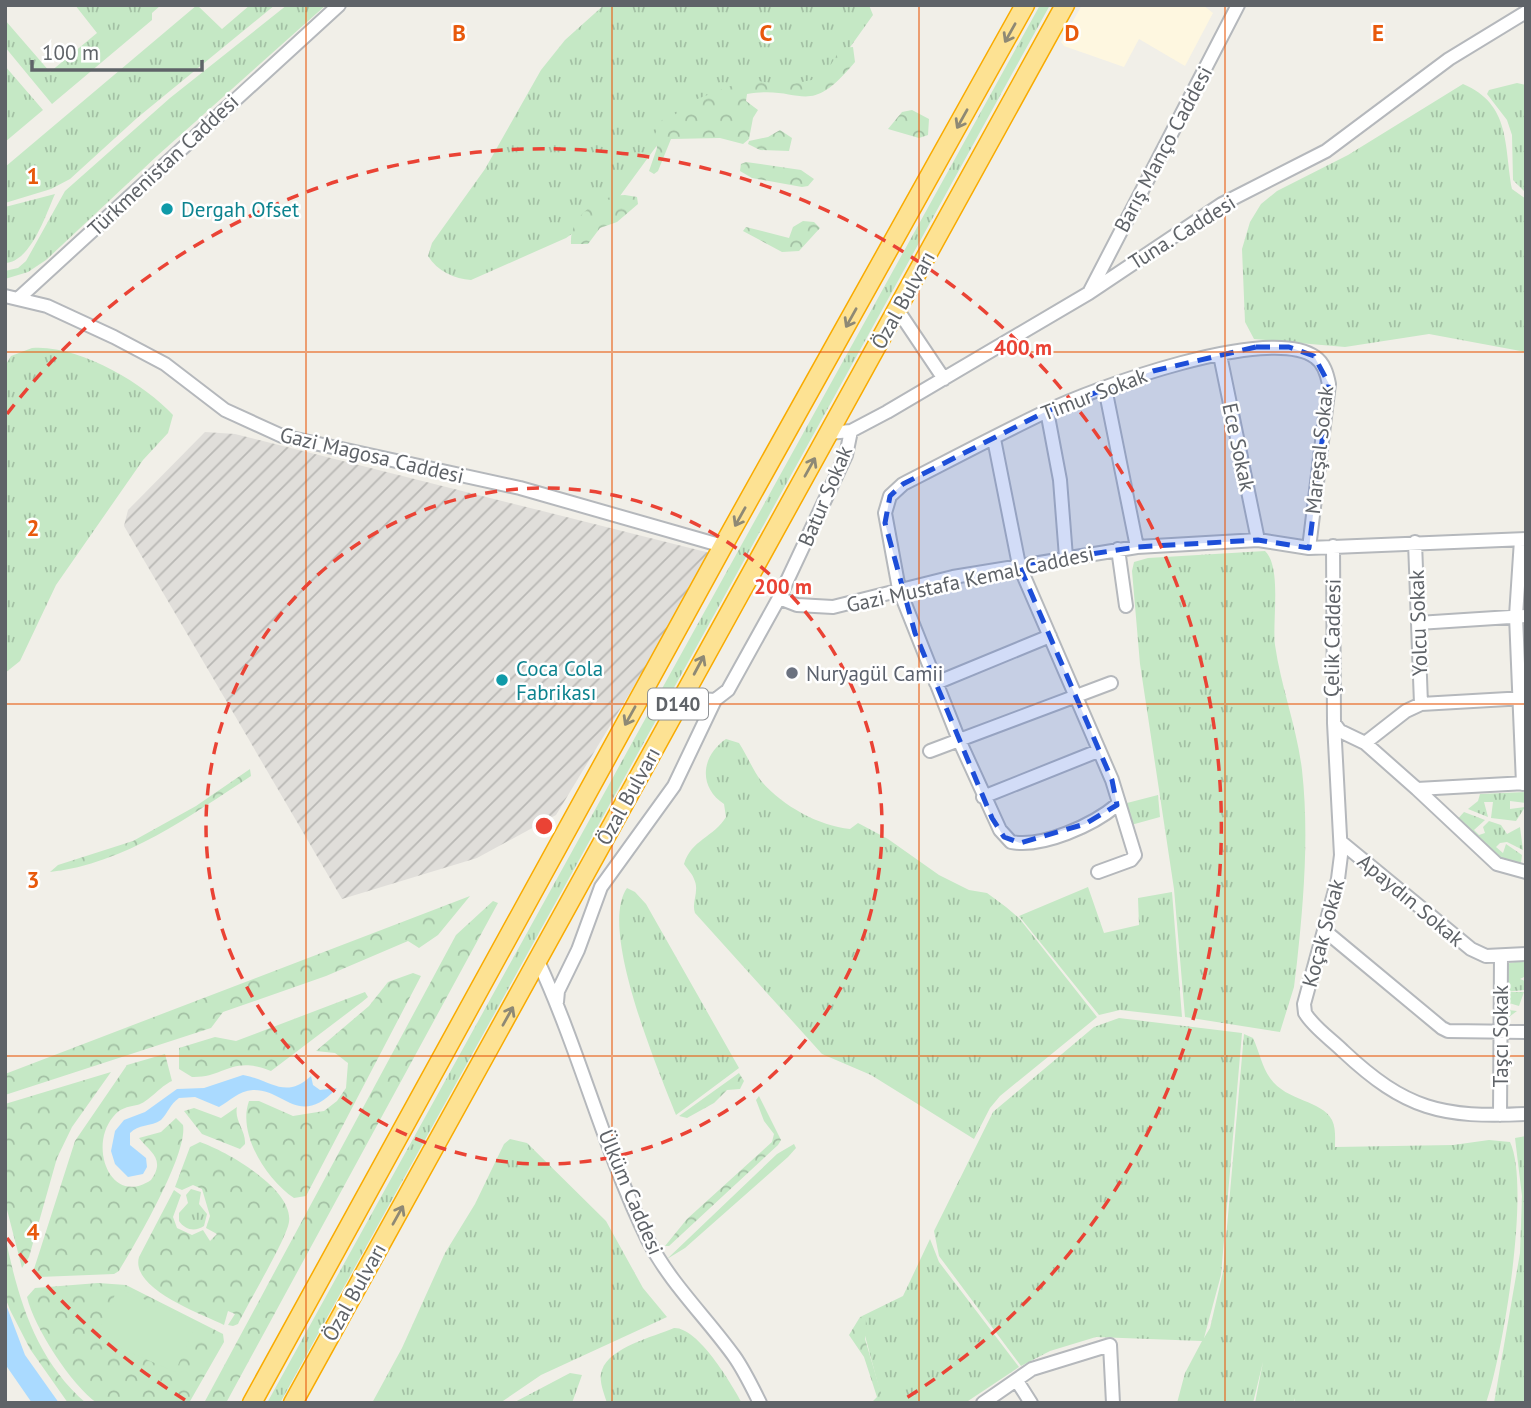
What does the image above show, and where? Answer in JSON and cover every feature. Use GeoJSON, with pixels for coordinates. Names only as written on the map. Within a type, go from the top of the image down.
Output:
{"type":"FeatureCollection","features":[{"type":"Feature","properties":{"kind":"highway","name":"Özal Bulvarı"},"geometry":{"type":"LineString","coordinates":[[252,1403],[723,546],[1026,5]]}},
{"type":"Feature","properties":{"kind":"highway","name":"Özal Bulvarı"},"geometry":{"type":"LineString","coordinates":[[293,1403],[1065,5]]}},
{"type":"Feature","properties":{"kind":"street","name":"Türkmenistan Caddesi"},"geometry":{"type":"LineString","coordinates":[[20,297],[339,5]]}},
{"type":"Feature","properties":{"kind":"street","name":"Barış Manço Caddesi"},"geometry":{"type":"LineString","coordinates":[[1089,293],[1238,5]]}},
{"type":"Feature","properties":{"kind":"street","name":"Tuna. Caddesi"},"geometry":{"type":"LineString","coordinates":[[828,433],[851,431],[944,379],[1089,293],[1222,204],[1326,151],[1448,59],[1526,12]]}},
{"type":"Feature","properties":{"kind":"street","name":"Gazi Magosa Caddesi"},"geometry":{"type":"LineString","coordinates":[[5,296],[20,297],[82,321],[152,356],[215,403],[282,436],[520,488],[723,546]]}},
{"type":"Feature","properties":{"kind":"street"},"geometry":{"type":"LineString","coordinates":[[897,309],[944,379]]}},
{"type":"Feature","properties":{"kind":"street","name":"Timur Sokak"},"geometry":{"type":"LineString","coordinates":[[899,589],[885,523],[890,496],[903,484],[1047,411],[1153,371],[1220,355],[1275,346],[1314,356]]}},
{"type":"Feature","properties":{"kind":"street","name":"Ece Sokak"},"geometry":{"type":"LineString","coordinates":[[1220,355],[1258,540]]}},
{"type":"Feature","properties":{"kind":"street","name":"Mareşal Sokak"},"geometry":{"type":"LineString","coordinates":[[1309,548],[1329,384],[1324,367],[1314,356]]}},
{"type":"Feature","properties":{"kind":"street"},"geometry":{"type":"LineString","coordinates":[[1105,388],[1138,547]]}},
{"type":"Feature","properties":{"kind":"street"},"geometry":{"type":"LineString","coordinates":[[1047,411],[1060,480],[1066,557]]}},
{"type":"Feature","properties":{"kind":"street","name":"Batur Sokak"},"geometry":{"type":"LineString","coordinates":[[779,598],[846,455],[851,431]]}},
{"type":"Feature","properties":{"kind":"street"},"geometry":{"type":"LineString","coordinates":[[993,439],[1019,565],[1112,780],[1117,805],[1135,855],[1130,860],[1098,872]]}},
{"type":"Feature","properties":{"kind":"street","name":"Gazi Mustafa Kemal Caddesi"},"geometry":{"type":"LineString","coordinates":[[779,598],[797,605],[833,607],[899,589],[1019,565],[1138,547],[1258,540],[1309,548],[1523,540]]}},
{"type":"Feature","properties":{"kind":"street"},"geometry":{"type":"LineString","coordinates":[[1418,789],[1524,783],[1521,616],[1523,540]]}},
{"type":"Feature","properties":{"kind":"street","name":"Yolcu Sokak"},"geometry":{"type":"LineString","coordinates":[[1415,542],[1420,704]]}},
{"type":"Feature","properties":{"kind":"street","name":"Çelik Caddesi"},"geometry":{"type":"LineString","coordinates":[[1333,546],[1334,723],[1340,731],[1365,743],[1497,864],[1526,872]]}},
{"type":"Feature","properties":{"kind":"street"},"geometry":{"type":"LineString","coordinates":[[1118,549],[1126,606]]}},
{"type":"Feature","properties":{"kind":"street"},"geometry":{"type":"LineString","coordinates":[[899,589],[983,797],[1004,837],[1020,844],[1051,837],[1085,824],[1117,805]]}},
{"type":"Feature","properties":{"kind":"street"},"geometry":{"type":"LineString","coordinates":[[557,1002],[558,991],[578,950],[601,887],[674,786],[715,700],[728,690],[779,598]]}},
{"type":"Feature","properties":{"kind":"street"},"geometry":{"type":"LineString","coordinates":[[1418,622],[1521,616]]}},
{"type":"Feature","properties":{"kind":"street"},"geometry":{"type":"LineString","coordinates":[[936,682],[1050,636]]}},
{"type":"Feature","properties":{"kind":"street"},"geometry":{"type":"LineString","coordinates":[[930,751],[1111,683]]}},
{"type":"Feature","properties":{"kind":"street"},"geometry":{"type":"LineString","coordinates":[[681,698],[715,700]]}},
{"type":"Feature","properties":{"kind":"street"},"geometry":{"type":"LineString","coordinates":[[1365,743],[1406,711],[1420,704],[1522,698]]}},
{"type":"Feature","properties":{"kind":"street","name":"Koçak Sokak"},"geometry":{"type":"LineString","coordinates":[[1334,723],[1341,842],[1338,879],[1304,1004],[1309,1019],[1376,1082],[1397,1094],[1442,1112],[1465,1116],[1526,1114]]}},
{"type":"Feature","properties":{"kind":"street"},"geometry":{"type":"LineString","coordinates":[[983,797],[1098,751]]}},
{"type":"Feature","properties":{"kind":"street","name":"Apaydın Sokak"},"geometry":{"type":"LineString","coordinates":[[1341,842],[1471,949],[1486,956],[1526,954]]}},
{"type":"Feature","properties":{"kind":"street"},"geometry":{"type":"LineString","coordinates":[[1324,930],[1442,1028],[1448,1031],[1526,1032]]}},
{"type":"Feature","properties":{"kind":"street","name":"Taşcı Sokak"},"geometry":{"type":"LineString","coordinates":[[1500,1115],[1501,956]]}},
{"type":"Feature","properties":{"kind":"street","name":"Ülküm Caddesi"},"geometry":{"type":"LineString","coordinates":[[538,961],[557,1002],[647,1238],[670,1277],[735,1358],[760,1403]]}},
{"type":"Feature","properties":{"kind":"street"},"geometry":{"type":"LineString","coordinates":[[983,1403],[1043,1365],[1110,1345],[1113,1403]]}},
{"type":"Feature","properties":{"kind":"street"},"geometry":{"type":"LineString","coordinates":[[1017,1381],[1031,1403]]}},
{"type":"Feature","properties":{"kind":"highlighted area"},"geometry":{"type":"Polygon","coordinates":[[[1256,347],[1289,347],[1314,356],[1329,384],[1309,548],[1258,540],[1137,547],[1019,565],[1112,780],[1117,805],[1085,824],[1020,843],[1004,837],[992,818],[915,633],[885,523],[890,496],[903,484],[1047,411],[1153,371],[1256,347]]]}},
{"type":"Feature","properties":{"kind":"shaded area"},"geometry":{"type":"Polygon","coordinates":[[[1082,5],[1203,5],[1213,13],[1185,66],[1139,39],[1124,67],[1064,46],[1061,42],[1082,5]]]}},
{"type":"Feature","properties":{"kind":"shaded area"},"geometry":{"type":"Polygon","coordinates":[[[205,432],[235,434],[714,554],[556,815],[477,858],[342,899],[124,526],[128,510],[205,432]]]}},
{"type":"Feature","properties":{"kind":"green space"},"geometry":{"type":"Polygon","coordinates":[[[75,5],[161,5],[152,13],[152,20],[52,104],[5,47],[5,20],[50,72],[97,33],[75,5]]]}},
{"type":"Feature","properties":{"kind":"green space"},"geometry":{"type":"Polygon","coordinates":[[[197,5],[222,29],[250,5],[275,5],[137,118],[70,179],[51,189],[5,203],[5,167],[197,5]]]}},
{"type":"Feature","properties":{"kind":"green space"},"geometry":{"type":"Polygon","coordinates":[[[287,5],[326,5],[157,156],[46,260],[28,272],[5,279],[5,271],[18,268],[26,261],[65,191],[170,98],[287,5]]]}},
{"type":"Feature","properties":{"kind":"green space"},"geometry":{"type":"Polygon","coordinates":[[[604,5],[869,5],[873,15],[831,74],[815,86],[750,86],[669,129],[617,200],[566,238],[471,280],[447,273],[436,266],[428,256],[432,243],[485,169],[541,70],[565,40],[604,5]]]}},
{"type":"Feature","properties":{"kind":"green space"},"geometry":{"type":"Polygon","coordinates":[[[1040,5],[1050,5],[280,1403],[267,1403],[1040,5]]]}},
{"type":"Feature","properties":{"kind":"green space"},"geometry":{"type":"Polygon","coordinates":[[[853,47],[855,62],[839,80],[814,95],[766,92],[747,94],[746,101],[758,110],[753,118],[749,139],[743,144],[720,138],[671,139],[658,171],[654,174],[649,171],[657,148],[655,134],[662,120],[676,114],[684,104],[749,79],[783,86],[816,79],[830,66],[841,48],[853,47]]]}},
{"type":"Feature","properties":{"kind":"green space"},"geometry":{"type":"Polygon","coordinates":[[[5,66],[43,110],[5,142],[5,66]]]}},
{"type":"Feature","properties":{"kind":"green space"},"geometry":{"type":"Polygon","coordinates":[[[1517,83],[1526,85],[1526,193],[1513,180],[1512,135],[1507,120],[1487,94],[1489,90],[1517,83]]]}},
{"type":"Feature","properties":{"kind":"green space"},"geometry":{"type":"Polygon","coordinates":[[[1463,84],[1479,92],[1497,115],[1506,142],[1512,189],[1526,199],[1526,352],[1429,334],[1345,347],[1254,339],[1245,322],[1242,249],[1250,222],[1261,204],[1277,191],[1348,155],[1463,84]]]}},
{"type":"Feature","properties":{"kind":"green space"},"geometry":{"type":"Polygon","coordinates":[[[912,110],[929,119],[928,135],[919,138],[888,129],[902,112],[912,110]]]}},
{"type":"Feature","properties":{"kind":"green space"},"geometry":{"type":"Polygon","coordinates":[[[780,130],[792,138],[789,151],[760,150],[748,144],[749,141],[768,137],[780,130]]]}},
{"type":"Feature","properties":{"kind":"green space"},"geometry":{"type":"Polygon","coordinates":[[[746,162],[801,170],[814,179],[808,186],[802,187],[752,178],[740,171],[741,164],[746,162]]]}},
{"type":"Feature","properties":{"kind":"green space"},"geometry":{"type":"Polygon","coordinates":[[[55,194],[30,246],[23,255],[5,263],[5,207],[55,194]]]}},
{"type":"Feature","properties":{"kind":"green space"},"geometry":{"type":"Polygon","coordinates":[[[625,195],[637,197],[638,204],[617,222],[600,228],[588,244],[571,244],[572,234],[580,216],[596,203],[625,195]]]}},
{"type":"Feature","properties":{"kind":"green space"},"geometry":{"type":"Polygon","coordinates":[[[803,221],[814,222],[820,228],[799,251],[782,252],[743,231],[746,227],[789,238],[793,227],[803,221]]]}},
{"type":"Feature","properties":{"kind":"green space"},"geometry":{"type":"Polygon","coordinates":[[[32,348],[69,352],[108,368],[145,390],[173,415],[168,433],[143,460],[56,585],[20,661],[5,673],[5,366],[11,356],[32,348]]]}},
{"type":"Feature","properties":{"kind":"green space"},"geometry":{"type":"Polygon","coordinates":[[[1265,551],[1270,559],[1275,581],[1275,645],[1300,754],[1305,817],[1304,890],[1297,962],[1294,987],[1280,1032],[1185,1017],[1174,889],[1140,664],[1132,571],[1134,562],[1148,558],[1265,551]]]}},
{"type":"Feature","properties":{"kind":"green space"},"geometry":{"type":"Polygon","coordinates":[[[726,739],[739,743],[762,782],[791,807],[838,827],[850,829],[858,823],[888,839],[939,875],[969,890],[987,893],[1006,907],[1019,918],[1097,1017],[1000,1096],[990,1108],[974,1139],[871,1075],[822,1054],[695,913],[696,883],[684,864],[692,849],[726,817],[724,804],[710,789],[706,772],[711,754],[726,739]]]}},
{"type":"Feature","properties":{"kind":"green space"},"geometry":{"type":"Polygon","coordinates":[[[250,769],[251,776],[156,836],[105,859],[50,872],[58,865],[133,841],[196,806],[250,769]]]}},
{"type":"Feature","properties":{"kind":"green space"},"geometry":{"type":"Polygon","coordinates":[[[1526,792],[1526,803],[1510,801],[1510,809],[1525,807],[1516,821],[1491,818],[1493,802],[1484,802],[1488,817],[1468,809],[1478,801],[1480,794],[1526,792]]]}},
{"type":"Feature","properties":{"kind":"green space"},"geometry":{"type":"Polygon","coordinates":[[[1158,795],[1160,817],[1131,825],[1124,808],[1127,803],[1158,795]]]}},
{"type":"Feature","properties":{"kind":"green space"},"geometry":{"type":"Polygon","coordinates":[[[1464,812],[1485,820],[1474,830],[1479,835],[1485,833],[1483,827],[1489,821],[1501,825],[1507,834],[1520,827],[1523,850],[1507,842],[1496,847],[1503,853],[1506,844],[1522,855],[1521,863],[1500,859],[1456,821],[1464,812]]]}},
{"type":"Feature","properties":{"kind":"green space"},"geometry":{"type":"Polygon","coordinates":[[[1088,887],[1104,933],[1139,925],[1138,898],[1172,892],[1182,1017],[1120,1010],[1099,1015],[1019,916],[1088,887]]]}},
{"type":"Feature","properties":{"kind":"green space"},"geometry":{"type":"Polygon","coordinates":[[[627,888],[646,904],[739,1068],[676,1115],[645,1034],[625,966],[620,934],[620,908],[627,888]]]}},
{"type":"Feature","properties":{"kind":"green space"},"geometry":{"type":"Polygon","coordinates":[[[470,896],[438,935],[419,948],[408,941],[326,976],[223,1012],[211,1028],[5,1095],[5,1074],[470,896]]]}},
{"type":"Feature","properties":{"kind":"green space"},"geometry":{"type":"Polygon","coordinates":[[[493,901],[498,903],[226,1403],[204,1403],[456,935],[493,901]]]}},
{"type":"Feature","properties":{"kind":"green space"},"geometry":{"type":"Polygon","coordinates":[[[1524,960],[1524,977],[1520,979],[1525,981],[1524,990],[1505,992],[1524,992],[1519,1006],[1509,1003],[1508,1010],[1517,1011],[1505,1020],[1504,1018],[1506,964],[1524,960]]]}},
{"type":"Feature","properties":{"kind":"green space"},"geometry":{"type":"Polygon","coordinates":[[[413,973],[421,976],[306,1196],[294,1198],[274,1180],[257,1155],[247,1128],[249,1101],[259,1101],[293,1116],[324,1111],[337,1101],[346,1088],[348,1063],[335,1053],[316,1051],[369,1006],[388,982],[413,973]]]}},
{"type":"Feature","properties":{"kind":"green space"},"geometry":{"type":"Polygon","coordinates":[[[365,992],[368,997],[271,1071],[246,1065],[192,1077],[179,1069],[179,1048],[215,1037],[236,1041],[365,992]]]}},
{"type":"Feature","properties":{"kind":"green space"},"geometry":{"type":"Polygon","coordinates":[[[1119,1018],[1242,1033],[1221,1275],[1204,1338],[1210,1328],[1223,1272],[1244,1034],[1253,1038],[1265,1069],[1277,1086],[1327,1113],[1334,1126],[1335,1147],[1453,1145],[1489,1140],[1510,1142],[1516,1164],[1516,1231],[1507,1310],[1486,1403],[1294,1403],[1295,1398],[1293,1403],[1255,1403],[1263,1362],[1253,1403],[1177,1403],[1185,1373],[1202,1341],[1096,1337],[1050,1351],[1021,1366],[939,1256],[934,1231],[993,1112],[1094,1027],[1119,1018]]]}},
{"type":"Feature","properties":{"kind":"green space"},"geometry":{"type":"Polygon","coordinates":[[[165,1054],[172,1081],[141,1104],[124,1108],[116,1114],[106,1129],[103,1143],[103,1157],[115,1180],[125,1186],[137,1186],[151,1180],[157,1167],[155,1156],[139,1138],[161,1132],[176,1118],[183,1125],[178,1156],[137,1240],[119,1271],[114,1274],[39,1277],[34,1269],[75,1141],[127,1065],[165,1054]]]}},
{"type":"Feature","properties":{"kind":"green space"},"geometry":{"type":"Polygon","coordinates":[[[111,1072],[72,1127],[57,1158],[29,1257],[22,1268],[5,1202],[5,1104],[111,1072]]]}},
{"type":"Feature","properties":{"kind":"green space"},"geometry":{"type":"Polygon","coordinates":[[[739,1073],[744,1081],[740,1089],[727,1090],[714,1103],[687,1118],[679,1116],[739,1073]]]}},
{"type":"Feature","properties":{"kind":"green space"},"geometry":{"type":"Polygon","coordinates":[[[759,1096],[781,1140],[778,1145],[669,1246],[665,1246],[687,1219],[772,1142],[774,1134],[764,1121],[756,1100],[759,1096]]]}},
{"type":"Feature","properties":{"kind":"green space"},"geometry":{"type":"Polygon","coordinates":[[[237,1107],[237,1117],[245,1139],[245,1144],[240,1149],[202,1134],[184,1111],[194,1108],[221,1118],[237,1107]]]}},
{"type":"Feature","properties":{"kind":"green space"},"geometry":{"type":"Polygon","coordinates":[[[1526,1136],[1526,1403],[1494,1403],[1520,1253],[1522,1196],[1515,1138],[1526,1136]]]}},
{"type":"Feature","properties":{"kind":"green space"},"geometry":{"type":"Polygon","coordinates":[[[510,1139],[527,1143],[606,1221],[643,1288],[667,1317],[541,1375],[500,1403],[372,1403],[402,1348],[445,1253],[475,1204],[504,1144],[510,1139]]]}},
{"type":"Feature","properties":{"kind":"green space"},"geometry":{"type":"Polygon","coordinates":[[[200,1142],[256,1173],[281,1197],[288,1209],[289,1222],[281,1243],[238,1324],[233,1326],[228,1325],[235,1314],[228,1311],[224,1325],[185,1307],[156,1290],[145,1280],[139,1269],[139,1257],[174,1190],[181,1195],[173,1217],[177,1228],[192,1235],[203,1230],[210,1241],[217,1234],[206,1228],[210,1216],[202,1189],[193,1185],[182,1190],[175,1187],[190,1147],[200,1142]]]}},
{"type":"Feature","properties":{"kind":"green space"},"geometry":{"type":"Polygon","coordinates":[[[794,1144],[796,1148],[788,1157],[685,1248],[667,1259],[777,1154],[794,1144]]]}},
{"type":"Feature","properties":{"kind":"green space"},"geometry":{"type":"Polygon","coordinates":[[[191,1189],[201,1192],[199,1204],[207,1214],[201,1228],[187,1228],[179,1221],[179,1213],[188,1203],[186,1195],[191,1189]]]}},
{"type":"Feature","properties":{"kind":"green space"},"geometry":{"type":"Polygon","coordinates":[[[5,1236],[23,1304],[41,1347],[68,1386],[86,1403],[68,1403],[30,1349],[10,1310],[5,1297],[5,1236]]]}},
{"type":"Feature","properties":{"kind":"green space"},"geometry":{"type":"Polygon","coordinates":[[[930,1239],[939,1262],[1019,1367],[965,1403],[883,1403],[860,1317],[903,1296],[930,1239]]]}},
{"type":"Feature","properties":{"kind":"green space"},"geometry":{"type":"Polygon","coordinates":[[[98,1283],[126,1285],[223,1334],[224,1342],[189,1403],[97,1403],[65,1369],[37,1324],[27,1297],[35,1288],[98,1283]]]}},
{"type":"Feature","properties":{"kind":"green space"},"geometry":{"type":"Polygon","coordinates":[[[118,1288],[197,1322],[175,1372],[96,1337],[118,1288]]]}},
{"type":"Feature","properties":{"kind":"green space"},"geometry":{"type":"Polygon","coordinates":[[[860,1317],[866,1319],[865,1339],[884,1403],[871,1403],[877,1397],[864,1357],[849,1335],[860,1317]]]}},
{"type":"Feature","properties":{"kind":"green space"},"geometry":{"type":"Polygon","coordinates":[[[674,1328],[693,1336],[703,1346],[722,1370],[742,1403],[607,1403],[601,1378],[607,1362],[623,1349],[674,1328]]]}},
{"type":"Feature","properties":{"kind":"green space"},"geometry":{"type":"Polygon","coordinates":[[[570,1373],[582,1375],[572,1403],[513,1403],[570,1373]]]}},
{"type":"Feature","properties":{"kind":"water"},"geometry":{"type":"Polygon","coordinates":[[[243,1075],[286,1088],[302,1083],[311,1076],[313,1085],[320,1090],[337,1088],[324,1100],[302,1106],[264,1091],[253,1090],[239,1094],[219,1107],[195,1097],[179,1098],[161,1120],[130,1133],[130,1145],[146,1158],[147,1167],[143,1174],[128,1177],[115,1164],[111,1151],[115,1131],[124,1120],[145,1112],[177,1089],[204,1088],[243,1075]]]}},
{"type":"Feature","properties":{"kind":"water"},"geometry":{"type":"Polygon","coordinates":[[[5,1302],[25,1355],[59,1403],[32,1403],[5,1364],[5,1302]]]}},
{"type":"Feature","properties":{"kind":"place","name":"Dergah Ofset"},"geometry":{"type":"Point","coordinates":[167,209]}},
{"type":"Feature","properties":{"kind":"place","name":"Nuryagül Camii"},"geometry":{"type":"Point","coordinates":[792,673]}},
{"type":"Feature","properties":{"kind":"place","name":"Coca Cola Fabrikası"},"geometry":{"type":"Point","coordinates":[502,680]}}]}
